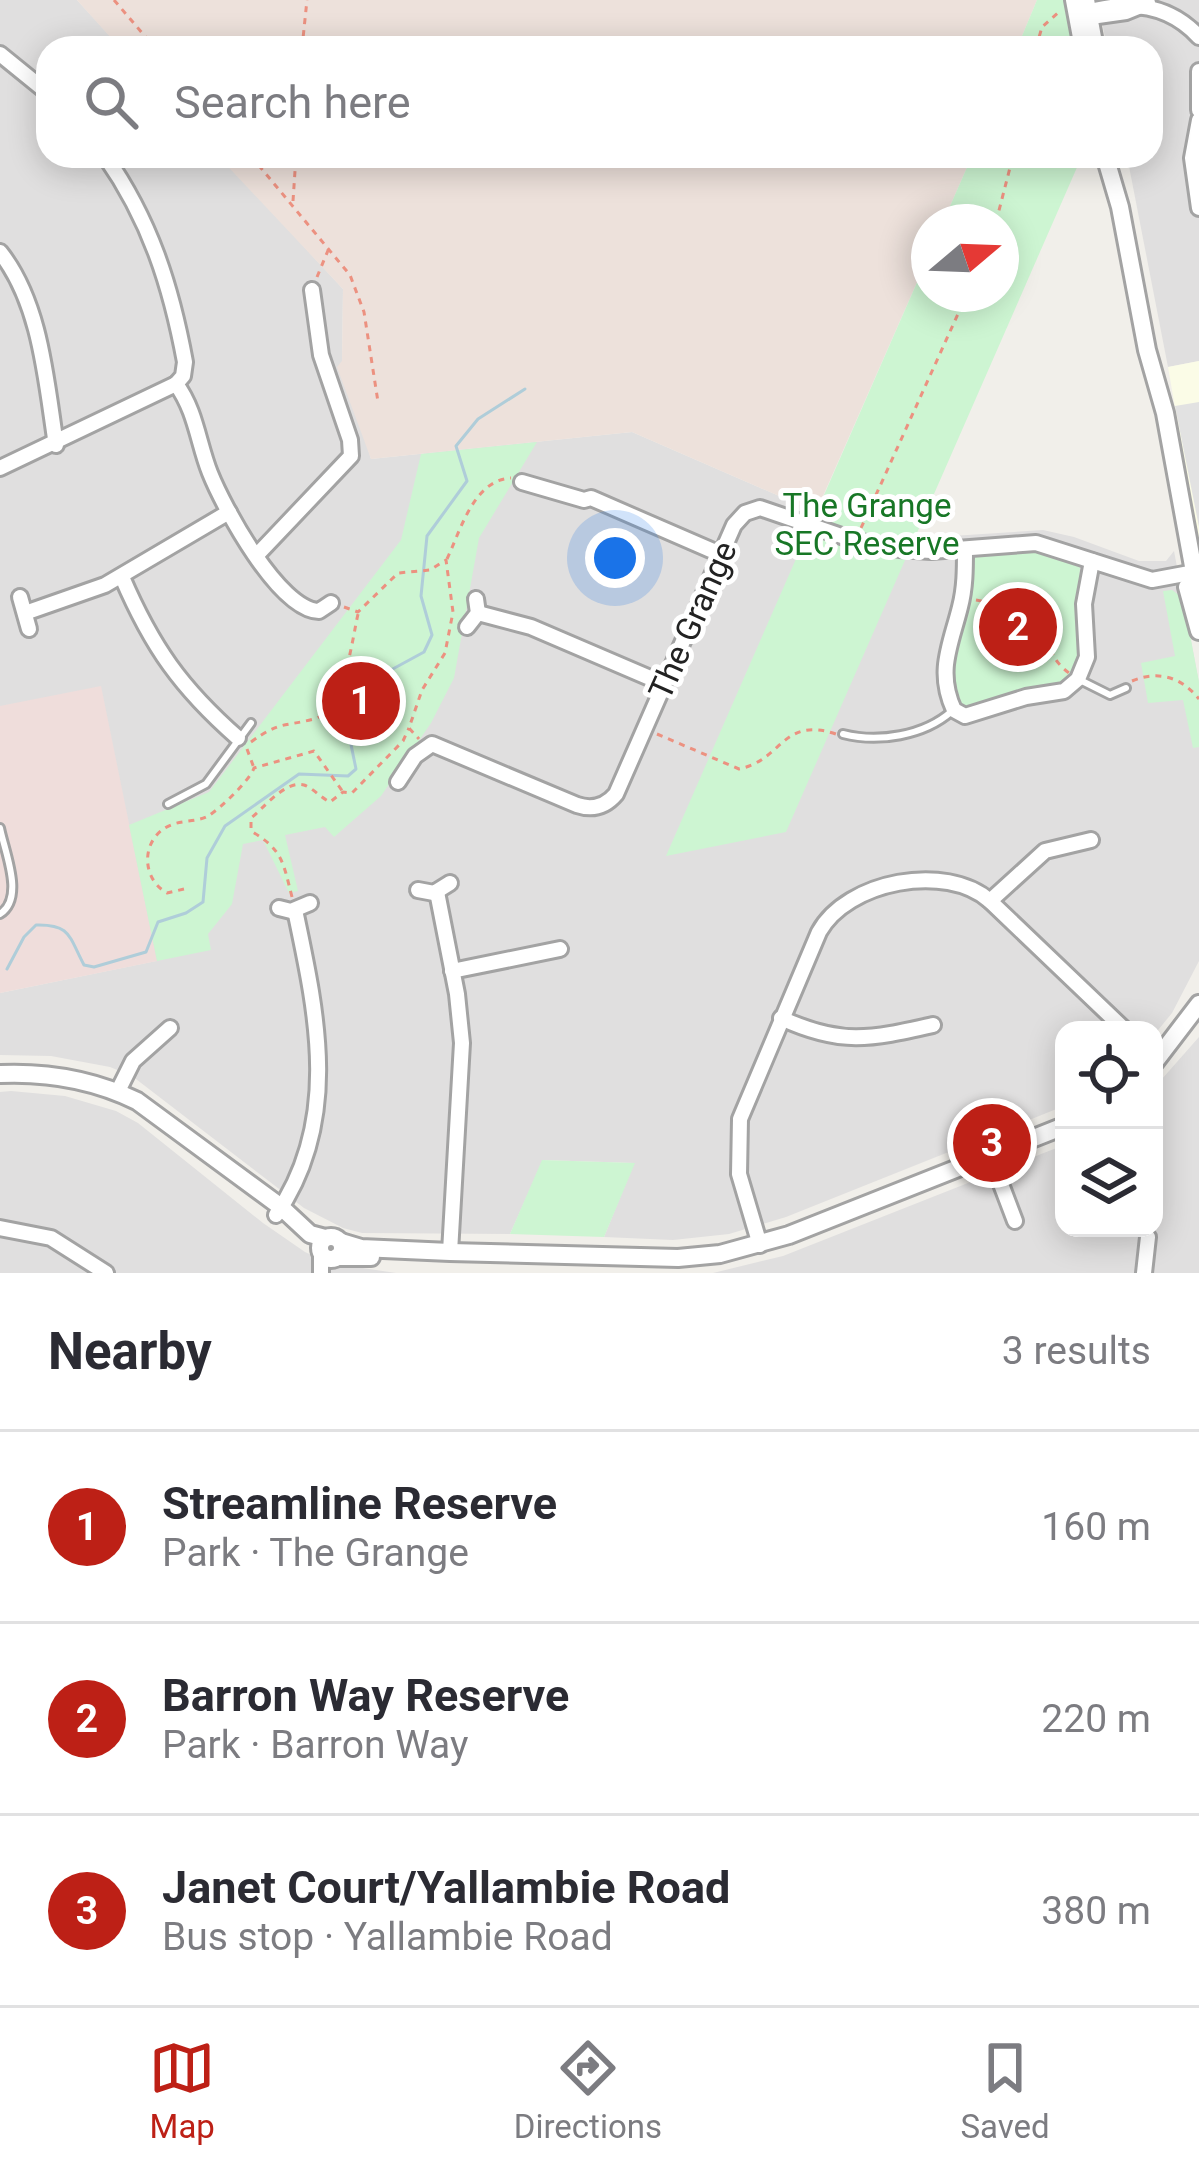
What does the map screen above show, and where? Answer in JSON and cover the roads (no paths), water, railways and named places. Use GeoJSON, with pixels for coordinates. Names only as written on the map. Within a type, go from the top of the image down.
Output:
{"type":"FeatureCollection","features":[{"type":"Feature","properties":{"kind":"street"},"geometry":{"type":"LineString","coordinates":[[1081,9],[1126,0],[1148,2],[1178,16],[1199,37]]}},
{"type":"Feature","properties":{"kind":"street"},"geometry":{"type":"LineString","coordinates":[[0,54],[36,83]]}},
{"type":"Feature","properties":{"kind":"street"},"geometry":{"type":"LineString","coordinates":[[1199,71],[1199,110]]}},
{"type":"Feature","properties":{"kind":"street"},"geometry":{"type":"LineString","coordinates":[[1199,120],[1192,158],[1199,208]]}},
{"type":"Feature","properties":{"kind":"street"},"geometry":{"type":"LineString","coordinates":[[0,468],[56,445],[176,384],[183,376],[185,362],[165,271],[133,200],[113,168]]}},
{"type":"Feature","properties":{"kind":"street"},"geometry":{"type":"LineString","coordinates":[[1109,168],[1120,207]]}},
{"type":"Feature","properties":{"kind":"street"},"geometry":{"type":"LineString","coordinates":[[1116,168],[1147,350],[1165,413],[1199,631]]}},
{"type":"Feature","properties":{"kind":"street"},"geometry":{"type":"LineString","coordinates":[[0,252],[28,308],[56,445]]}},
{"type":"Feature","properties":{"kind":"street"},"geometry":{"type":"LineString","coordinates":[[257,555],[351,456],[350,440],[325,371],[312,290]]}},
{"type":"Feature","properties":{"kind":"street"},"geometry":{"type":"LineString","coordinates":[[315,310],[332,307]]}},
{"type":"Feature","properties":{"kind":"street"},"geometry":{"type":"LineString","coordinates":[[176,384],[187,399],[203,455],[229,512],[257,555],[306,610],[319,611],[331,603]]}},
{"type":"Feature","properties":{"kind":"street"},"geometry":{"type":"LineString","coordinates":[[522,482],[591,498],[720,554]]}},
{"type":"Feature","properties":{"kind":"street","name":"The Grange"},"geometry":{"type":"LineString","coordinates":[[398,782],[415,756],[432,744],[577,805],[593,808],[607,803],[616,794],[720,554],[739,518],[760,508],[856,541],[899,549],[1036,543],[1152,580],[1188,572]]}},
{"type":"Feature","properties":{"kind":"street"},"geometry":{"type":"LineString","coordinates":[[20,597],[27,621],[122,577],[229,512]]}},
{"type":"Feature","properties":{"kind":"street"},"geometry":{"type":"LineString","coordinates":[[965,549],[962,598],[945,657],[947,690],[954,710],[965,716],[1064,691],[1078,679],[1087,657],[1084,604],[1092,561]]}},
{"type":"Feature","properties":{"kind":"street"},"geometry":{"type":"LineString","coordinates":[[1188,572],[1199,599]]}},
{"type":"Feature","properties":{"kind":"street"},"geometry":{"type":"LineString","coordinates":[[122,577],[145,630],[175,677],[238,738]]}},
{"type":"Feature","properties":{"kind":"street"},"geometry":{"type":"LineString","coordinates":[[467,627],[477,606],[664,685]]}},
{"type":"Feature","properties":{"kind":"street"},"geometry":{"type":"LineString","coordinates":[[990,901],[1045,851],[1091,840]]}},
{"type":"Feature","properties":{"kind":"street"},"geometry":{"type":"LineString","coordinates":[[760,1245],[739,1174],[738,1133],[744,1107],[826,920],[857,895],[940,879],[968,885],[1116,1021]]}},
{"type":"Feature","properties":{"kind":"street"},"geometry":{"type":"LineString","coordinates":[[418,890],[443,888],[460,1018],[462,1074],[450,1252]]}},
{"type":"Feature","properties":{"kind":"street"},"geometry":{"type":"LineString","coordinates":[[278,1211],[298,1175],[314,1127],[320,1068],[317,1019],[295,907]]}},
{"type":"Feature","properties":{"kind":"street"},"geometry":{"type":"LineString","coordinates":[[452,971],[560,949]]}},
{"type":"Feature","properties":{"kind":"street"},"geometry":{"type":"LineString","coordinates":[[1163,1050],[1199,1004]]}},
{"type":"Feature","properties":{"kind":"street"},"geometry":{"type":"LineString","coordinates":[[781,1018],[819,1035],[850,1040],[933,1024]]}},
{"type":"Feature","properties":{"kind":"street"},"geometry":{"type":"LineString","coordinates":[[118,1091],[133,1061],[170,1028]]}},
{"type":"Feature","properties":{"kind":"street"},"geometry":{"type":"LineString","coordinates":[[0,1074],[68,1078],[118,1091],[155,1113],[328,1255],[401,1258],[450,1252],[645,1265],[699,1257],[760,1245],[1057,1129]]}},
{"type":"Feature","properties":{"kind":"street"},"geometry":{"type":"LineString","coordinates":[[990,1156],[1015,1221]]}},
{"type":"Feature","properties":{"kind":"street"},"geometry":{"type":"LineString","coordinates":[[0,1228],[50,1238],[106,1273]]}},
{"type":"Feature","properties":{"kind":"street"},"geometry":{"type":"LineString","coordinates":[[1144,1273],[1148,1238]]}},
{"type":"Feature","properties":{"kind":"lane"},"geometry":{"type":"LineString","coordinates":[[1078,679],[1110,695],[1126,688]]}},
{"type":"Feature","properties":{"kind":"lane"},"geometry":{"type":"LineString","coordinates":[[843,734],[869,740],[918,730],[954,710]]}},
{"type":"Feature","properties":{"kind":"lane"},"geometry":{"type":"LineString","coordinates":[[168,804],[206,784],[251,723]]}},
{"type":"Feature","properties":{"kind":"lane"},"geometry":{"type":"LineString","coordinates":[[0,828],[14,896],[0,914]]}},
{"type":"Feature","properties":{"kind":"waterway"},"geometry":{"type":"LineString","coordinates":[[7,969],[36,925],[63,930],[84,965],[94,967],[146,952],[158,922],[203,902],[207,858],[225,826],[299,774],[348,776],[356,769],[346,720],[378,677],[424,652],[432,635],[421,596],[427,536],[467,481],[456,446],[478,419],[525,389]]}},
{"type":"Feature","properties":{"kind":"place","name":"Barron Way Reserve"},"geometry":{"type":"Point","coordinates":[1018,627]}},
{"type":"Feature","properties":{"kind":"place","name":"Streamline Reserve"},"geometry":{"type":"Point","coordinates":[361,701]}},
{"type":"Feature","properties":{"kind":"place","name":"Janet Court/Yallambie Road"},"geometry":{"type":"Point","coordinates":[992,1143]}},
{"type":"Feature","properties":{"kind":"park label","name":"The Grange SEC Reserve"},"geometry":{"type":"Point","coordinates":[867,524]}}]}
